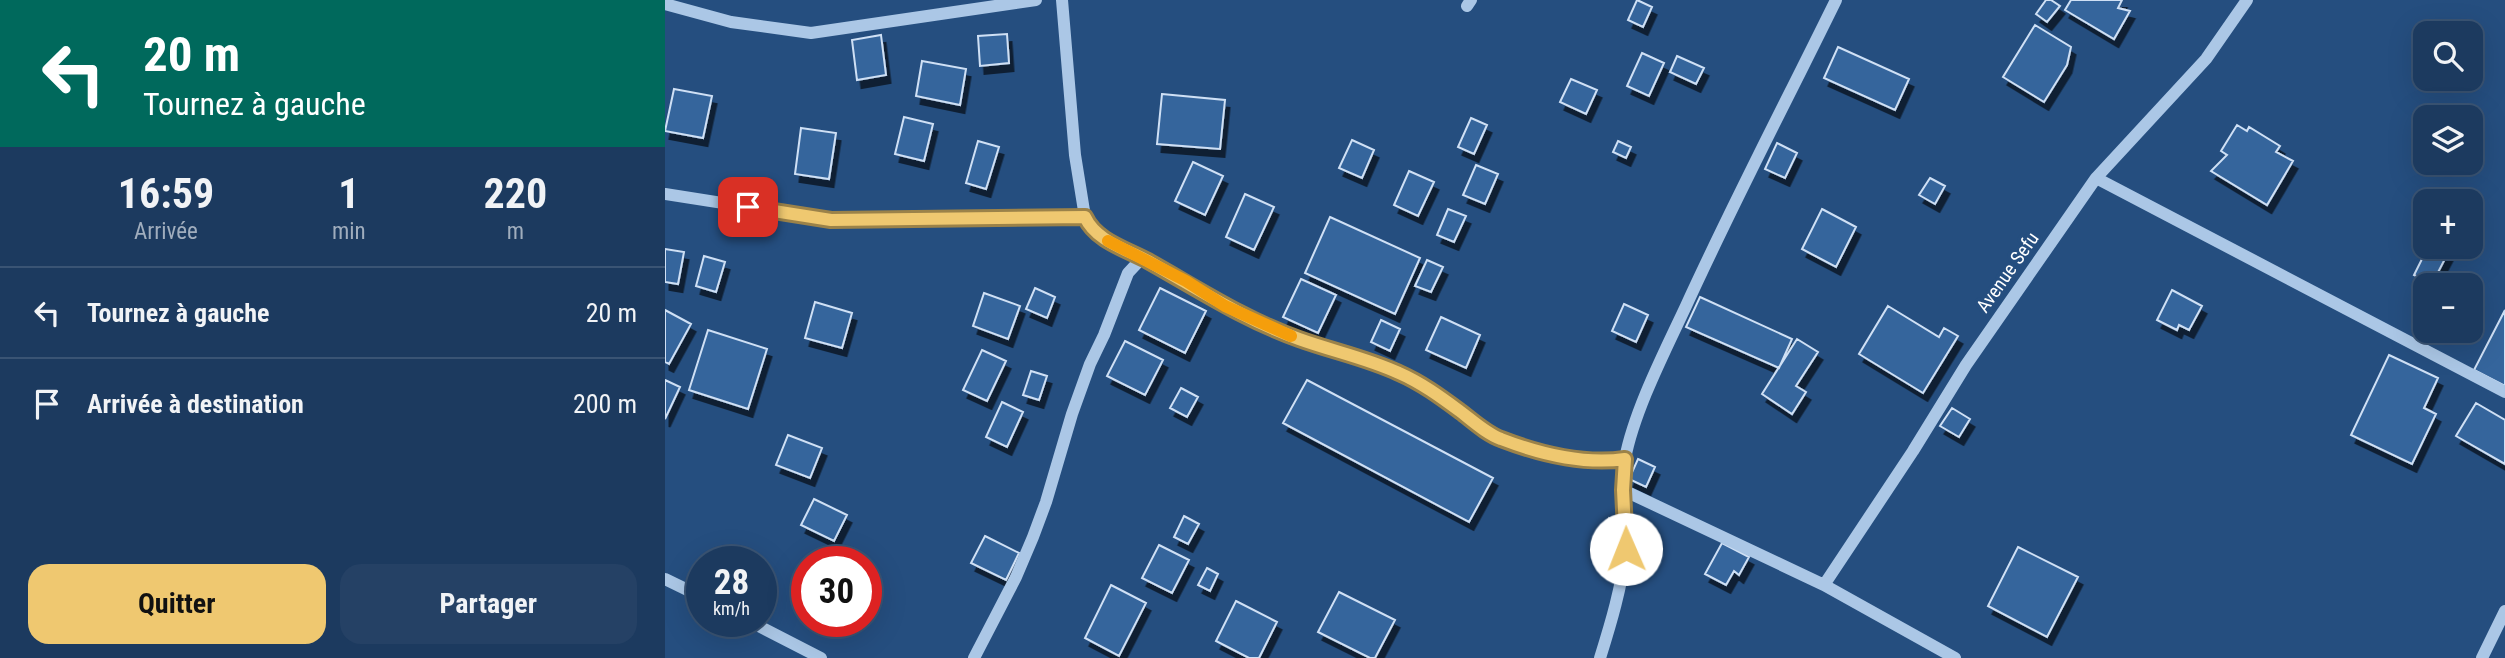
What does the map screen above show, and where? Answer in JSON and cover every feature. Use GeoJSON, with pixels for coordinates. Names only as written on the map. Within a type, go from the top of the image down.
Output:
{"type":"FeatureCollection","features":[{"type":"Feature","properties":{"kind":"street"},"geometry":{"type":"LineString","coordinates":[[665,5],[731,22],[811,33],[1036,0]]}},
{"type":"Feature","properties":{"kind":"street"},"geometry":{"type":"LineString","coordinates":[[1062,0],[1075,155],[1085,217],[1091,229],[1104,239],[1225,306],[1261,323],[1298,339],[1400,373],[1429,389],[1496,437],[1543,453],[1591,461],[1625,459]]}},
{"type":"Feature","properties":{"kind":"street"},"geometry":{"type":"LineString","coordinates":[[1600,658],[1618,595],[1626,549],[1623,490],[1625,459],[1656,369],[1709,255],[1836,0]]}},
{"type":"Feature","properties":{"kind":"street","name":"Avenue Sefu"},"geometry":{"type":"LineString","coordinates":[[1824,585],[1913,451],[1966,365],[2096,178],[2206,59],[2247,0]]}},
{"type":"Feature","properties":{"kind":"street"},"geometry":{"type":"LineString","coordinates":[[2096,178],[2505,392]]}},
{"type":"Feature","properties":{"kind":"street"},"geometry":{"type":"LineString","coordinates":[[665,194],[831,220],[1085,217]]}},
{"type":"Feature","properties":{"kind":"street"},"geometry":{"type":"LineString","coordinates":[[974,658],[1028,547],[1046,502],[1072,414],[1128,273],[1142,258]]}},
{"type":"Feature","properties":{"kind":"street"},"geometry":{"type":"LineString","coordinates":[[1623,490],[1824,585],[1955,658]]}},
{"type":"Feature","properties":{"kind":"street"},"geometry":{"type":"LineString","coordinates":[[665,579],[686,589]]}},
{"type":"Feature","properties":{"kind":"street"},"geometry":{"type":"LineString","coordinates":[[2482,658],[2505,611]]}},
{"type":"Feature","properties":{"kind":"street"},"geometry":{"type":"LineString","coordinates":[[777,635],[821,658]]}},
{"type":"Feature","properties":{"kind":"building"},"geometry":{"type":"Polygon","coordinates":[[[1637,0],[1652,7],[1643,27],[1628,20],[1637,0]]]}},
{"type":"Feature","properties":{"kind":"building"},"geometry":{"type":"Polygon","coordinates":[[[2046,0],[2060,6],[2047,22],[2036,14],[2046,0]]]}},
{"type":"Feature","properties":{"kind":"building"},"geometry":{"type":"Polygon","coordinates":[[[2071,0],[2122,0],[2118,8],[2130,11],[2114,39],[2065,10],[2071,0]]]}},
{"type":"Feature","properties":{"kind":"building"},"geometry":{"type":"Polygon","coordinates":[[[2035,25],[2071,47],[2067,65],[2044,102],[2003,77],[2035,25]]]}},
{"type":"Feature","properties":{"kind":"building"},"geometry":{"type":"Polygon","coordinates":[[[1007,34],[1009,63],[980,66],[978,36],[1007,34]]]}},
{"type":"Feature","properties":{"kind":"building"},"geometry":{"type":"Polygon","coordinates":[[[881,35],[886,75],[857,80],[852,40],[881,35]]]}},
{"type":"Feature","properties":{"kind":"building"},"geometry":{"type":"Polygon","coordinates":[[[1838,47],[1909,79],[1895,110],[1824,78],[1838,47]]]}},
{"type":"Feature","properties":{"kind":"building"},"geometry":{"type":"Polygon","coordinates":[[[1642,53],[1664,63],[1649,96],[1627,86],[1642,53]]]}},
{"type":"Feature","properties":{"kind":"building"},"geometry":{"type":"Polygon","coordinates":[[[1677,56],[1704,68],[1696,84],[1670,72],[1677,56]]]}},
{"type":"Feature","properties":{"kind":"building"},"geometry":{"type":"Polygon","coordinates":[[[922,61],[966,69],[960,105],[916,96],[922,61]]]}},
{"type":"Feature","properties":{"kind":"building"},"geometry":{"type":"Polygon","coordinates":[[[1571,79],[1597,90],[1586,114],[1560,102],[1571,79]]]}},
{"type":"Feature","properties":{"kind":"building"},"geometry":{"type":"Polygon","coordinates":[[[674,89],[712,96],[703,138],[665,131],[674,89]]]}},
{"type":"Feature","properties":{"kind":"building"},"geometry":{"type":"Polygon","coordinates":[[[1162,94],[1225,100],[1220,149],[1157,144],[1162,94]]]}},
{"type":"Feature","properties":{"kind":"building"},"geometry":{"type":"Polygon","coordinates":[[[904,117],[933,124],[924,161],[895,154],[904,117]]]}},
{"type":"Feature","properties":{"kind":"building"},"geometry":{"type":"Polygon","coordinates":[[[1471,118],[1487,125],[1474,154],[1458,147],[1471,118]]]}},
{"type":"Feature","properties":{"kind":"building"},"geometry":{"type":"Polygon","coordinates":[[[2237,125],[2247,131],[2249,127],[2280,146],[2276,152],[2293,161],[2267,205],[2211,171],[2227,155],[2221,151],[2237,125]]]}},
{"type":"Feature","properties":{"kind":"building"},"geometry":{"type":"Polygon","coordinates":[[[801,128],[836,133],[829,179],[795,174],[801,128]]]}},
{"type":"Feature","properties":{"kind":"building"},"geometry":{"type":"Polygon","coordinates":[[[1352,140],[1374,150],[1362,178],[1339,168],[1352,140]]]}},
{"type":"Feature","properties":{"kind":"building"},"geometry":{"type":"Polygon","coordinates":[[[978,141],[999,147],[986,189],[966,183],[978,141]]]}},
{"type":"Feature","properties":{"kind":"building"},"geometry":{"type":"Polygon","coordinates":[[[1618,141],[1631,147],[1626,158],[1613,152],[1618,141]]]}},
{"type":"Feature","properties":{"kind":"building"},"geometry":{"type":"Polygon","coordinates":[[[1777,143],[1797,153],[1785,178],[1765,169],[1777,143]]]}},
{"type":"Feature","properties":{"kind":"building"},"geometry":{"type":"Polygon","coordinates":[[[1193,162],[1223,176],[1205,215],[1175,201],[1193,162]]]}},
{"type":"Feature","properties":{"kind":"building"},"geometry":{"type":"Polygon","coordinates":[[[1476,165],[1498,174],[1485,204],[1463,195],[1476,165]]]}},
{"type":"Feature","properties":{"kind":"building"},"geometry":{"type":"Polygon","coordinates":[[[1409,171],[1434,182],[1418,216],[1394,205],[1409,171]]]}},
{"type":"Feature","properties":{"kind":"building"},"geometry":{"type":"Polygon","coordinates":[[[1930,178],[1945,186],[1935,204],[1919,195],[1930,178]]]}},
{"type":"Feature","properties":{"kind":"building"},"geometry":{"type":"Polygon","coordinates":[[[1245,194],[1274,207],[1254,250],[1226,237],[1245,194]]]}},
{"type":"Feature","properties":{"kind":"building"},"geometry":{"type":"Polygon","coordinates":[[[1448,209],[1466,216],[1454,242],[1437,235],[1448,209]]]}},
{"type":"Feature","properties":{"kind":"building"},"geometry":{"type":"Polygon","coordinates":[[[1822,209],[1856,227],[1836,267],[1802,249],[1822,209]]]}},
{"type":"Feature","properties":{"kind":"building"},"geometry":{"type":"Polygon","coordinates":[[[1330,217],[1420,258],[1395,314],[1305,273],[1330,217]]]}},
{"type":"Feature","properties":{"kind":"building"},"geometry":{"type":"Polygon","coordinates":[[[665,249],[684,252],[678,284],[665,282],[665,249]]]}},
{"type":"Feature","properties":{"kind":"building"},"geometry":{"type":"Polygon","coordinates":[[[704,256],[725,262],[716,292],[696,286],[704,256]]]}},
{"type":"Feature","properties":{"kind":"building"},"geometry":{"type":"Polygon","coordinates":[[[2422,259],[2445,259],[2438,273],[2415,273],[2422,259]]]}},
{"type":"Feature","properties":{"kind":"building"},"geometry":{"type":"Polygon","coordinates":[[[1427,260],[1443,267],[1431,292],[1415,286],[1427,260]]]}},
{"type":"Feature","properties":{"kind":"building"},"geometry":{"type":"Polygon","coordinates":[[[1301,279],[1336,295],[1318,333],[1283,317],[1301,279]]]}},
{"type":"Feature","properties":{"kind":"building"},"geometry":{"type":"Polygon","coordinates":[[[1035,288],[1055,297],[1047,318],[1026,309],[1035,288]]]}},
{"type":"Feature","properties":{"kind":"building"},"geometry":{"type":"Polygon","coordinates":[[[1160,288],[1206,311],[1185,353],[1139,330],[1160,288]]]}},
{"type":"Feature","properties":{"kind":"building"},"geometry":{"type":"Polygon","coordinates":[[[2172,290],[2202,306],[2189,330],[2179,325],[2177,330],[2157,320],[2172,290]]]}},
{"type":"Feature","properties":{"kind":"building"},"geometry":{"type":"Polygon","coordinates":[[[984,293],[1020,306],[1008,339],[973,326],[984,293]]]}},
{"type":"Feature","properties":{"kind":"building"},"geometry":{"type":"Polygon","coordinates":[[[1700,297],[1792,339],[1779,368],[1686,327],[1700,297]]]}},
{"type":"Feature","properties":{"kind":"building"},"geometry":{"type":"Polygon","coordinates":[[[815,302],[852,313],[842,348],[805,338],[815,302]]]}},
{"type":"Feature","properties":{"kind":"building"},"geometry":{"type":"Polygon","coordinates":[[[1624,304],[1648,315],[1636,342],[1612,331],[1624,304]]]}},
{"type":"Feature","properties":{"kind":"building"},"geometry":{"type":"Polygon","coordinates":[[[1888,306],[1939,337],[1944,328],[1958,336],[1923,393],[1859,354],[1888,306]]]}},
{"type":"Feature","properties":{"kind":"building"},"geometry":{"type":"Polygon","coordinates":[[[665,310],[691,324],[669,364],[665,362],[665,310]]]}},
{"type":"Feature","properties":{"kind":"building"},"geometry":{"type":"Polygon","coordinates":[[[2505,310],[2505,386],[2474,370],[2505,310]]]}},
{"type":"Feature","properties":{"kind":"building"},"geometry":{"type":"Polygon","coordinates":[[[1441,317],[1480,335],[1466,368],[1426,350],[1441,317]]]}},
{"type":"Feature","properties":{"kind":"building"},"geometry":{"type":"Polygon","coordinates":[[[1381,320],[1400,329],[1390,351],[1371,342],[1381,320]]]}},
{"type":"Feature","properties":{"kind":"building"},"geometry":{"type":"Polygon","coordinates":[[[708,330],[767,349],[748,409],[689,390],[708,330]]]}},
{"type":"Feature","properties":{"kind":"building"},"geometry":{"type":"Polygon","coordinates":[[[1797,339],[1818,352],[1796,386],[1806,392],[1792,414],[1762,394],[1797,339]]]}},
{"type":"Feature","properties":{"kind":"building"},"geometry":{"type":"Polygon","coordinates":[[[1125,341],[1163,360],[1145,395],[1107,376],[1125,341]]]}},
{"type":"Feature","properties":{"kind":"building"},"geometry":{"type":"Polygon","coordinates":[[[982,350],[1006,361],[987,401],[963,390],[982,350]]]}},
{"type":"Feature","properties":{"kind":"building"},"geometry":{"type":"Polygon","coordinates":[[[2389,355],[2438,378],[2424,408],[2436,414],[2412,464],[2351,435],[2389,355]]]}},
{"type":"Feature","properties":{"kind":"building"},"geometry":{"type":"Polygon","coordinates":[[[1031,371],[1047,376],[1039,400],[1023,395],[1031,371]]]}},
{"type":"Feature","properties":{"kind":"building"},"geometry":{"type":"Polygon","coordinates":[[[665,380],[680,387],[665,419],[665,380]]]}},
{"type":"Feature","properties":{"kind":"building"},"geometry":{"type":"Polygon","coordinates":[[[1307,380],[1493,478],[1469,522],[1283,423],[1307,380]]]}},
{"type":"Feature","properties":{"kind":"building"},"geometry":{"type":"Polygon","coordinates":[[[1181,388],[1198,397],[1187,417],[1170,408],[1181,388]]]}},
{"type":"Feature","properties":{"kind":"building"},"geometry":{"type":"Polygon","coordinates":[[[1002,402],[1023,412],[1007,447],[986,437],[1002,402]]]}},
{"type":"Feature","properties":{"kind":"building"},"geometry":{"type":"Polygon","coordinates":[[[2476,403],[2505,420],[2505,464],[2456,436],[2476,403]]]}},
{"type":"Feature","properties":{"kind":"building"},"geometry":{"type":"Polygon","coordinates":[[[1952,408],[1970,419],[1959,437],[1940,426],[1952,408]]]}},
{"type":"Feature","properties":{"kind":"building"},"geometry":{"type":"Polygon","coordinates":[[[788,435],[822,448],[810,478],[776,465],[788,435]]]}},
{"type":"Feature","properties":{"kind":"building"},"geometry":{"type":"Polygon","coordinates":[[[1638,459],[1655,467],[1646,487],[1629,479],[1638,459]]]}},
{"type":"Feature","properties":{"kind":"building"},"geometry":{"type":"Polygon","coordinates":[[[814,499],[847,515],[834,541],[801,525],[814,499]]]}},
{"type":"Feature","properties":{"kind":"building"},"geometry":{"type":"Polygon","coordinates":[[[1184,516],[1199,524],[1188,544],[1174,537],[1184,516]]]}},
{"type":"Feature","properties":{"kind":"building"},"geometry":{"type":"Polygon","coordinates":[[[1609,518],[1636,531],[1620,567],[1593,554],[1609,518]]]}},
{"type":"Feature","properties":{"kind":"building"},"geometry":{"type":"Polygon","coordinates":[[[985,536],[1019,553],[1006,580],[971,563],[985,536]]]}},
{"type":"Feature","properties":{"kind":"building"},"geometry":{"type":"Polygon","coordinates":[[[1722,543],[1749,557],[1739,575],[1734,571],[1726,585],[1705,574],[1722,543]]]}},
{"type":"Feature","properties":{"kind":"building"},"geometry":{"type":"Polygon","coordinates":[[[1159,545],[1189,560],[1172,593],[1142,578],[1159,545]]]}},
{"type":"Feature","properties":{"kind":"building"},"geometry":{"type":"Polygon","coordinates":[[[2018,547],[2078,577],[2047,637],[1988,606],[2018,547]]]}},
{"type":"Feature","properties":{"kind":"building"},"geometry":{"type":"Polygon","coordinates":[[[1207,568],[1218,574],[1210,591],[1198,585],[1207,568]]]}},
{"type":"Feature","properties":{"kind":"building"},"geometry":{"type":"Polygon","coordinates":[[[1111,585],[1146,603],[1119,656],[1085,638],[1111,585]]]}},
{"type":"Feature","properties":{"kind":"building"},"geometry":{"type":"Polygon","coordinates":[[[1339,592],[1395,620],[1375,658],[1318,632],[1339,592]]]}},
{"type":"Feature","properties":{"kind":"building"},"geometry":{"type":"Polygon","coordinates":[[[1236,601],[1277,622],[1259,658],[1249,658],[1216,641],[1236,601]]]}},
{"type":"Feature","properties":{"kind":"slow traffic"},"geometry":{"type":"LineString","coordinates":[[1108,241],[1186,281],[1225,306],[1291,336]]}},
{"type":"Feature","properties":{"kind":"route"},"geometry":{"type":"LineString","coordinates":[[748,207],[831,220],[1085,217],[1091,229],[1104,239],[1186,281],[1225,306],[1298,339],[1400,373],[1429,389],[1496,437],[1543,453],[1591,461],[1625,459],[1623,490],[1626,549]]}}]}
